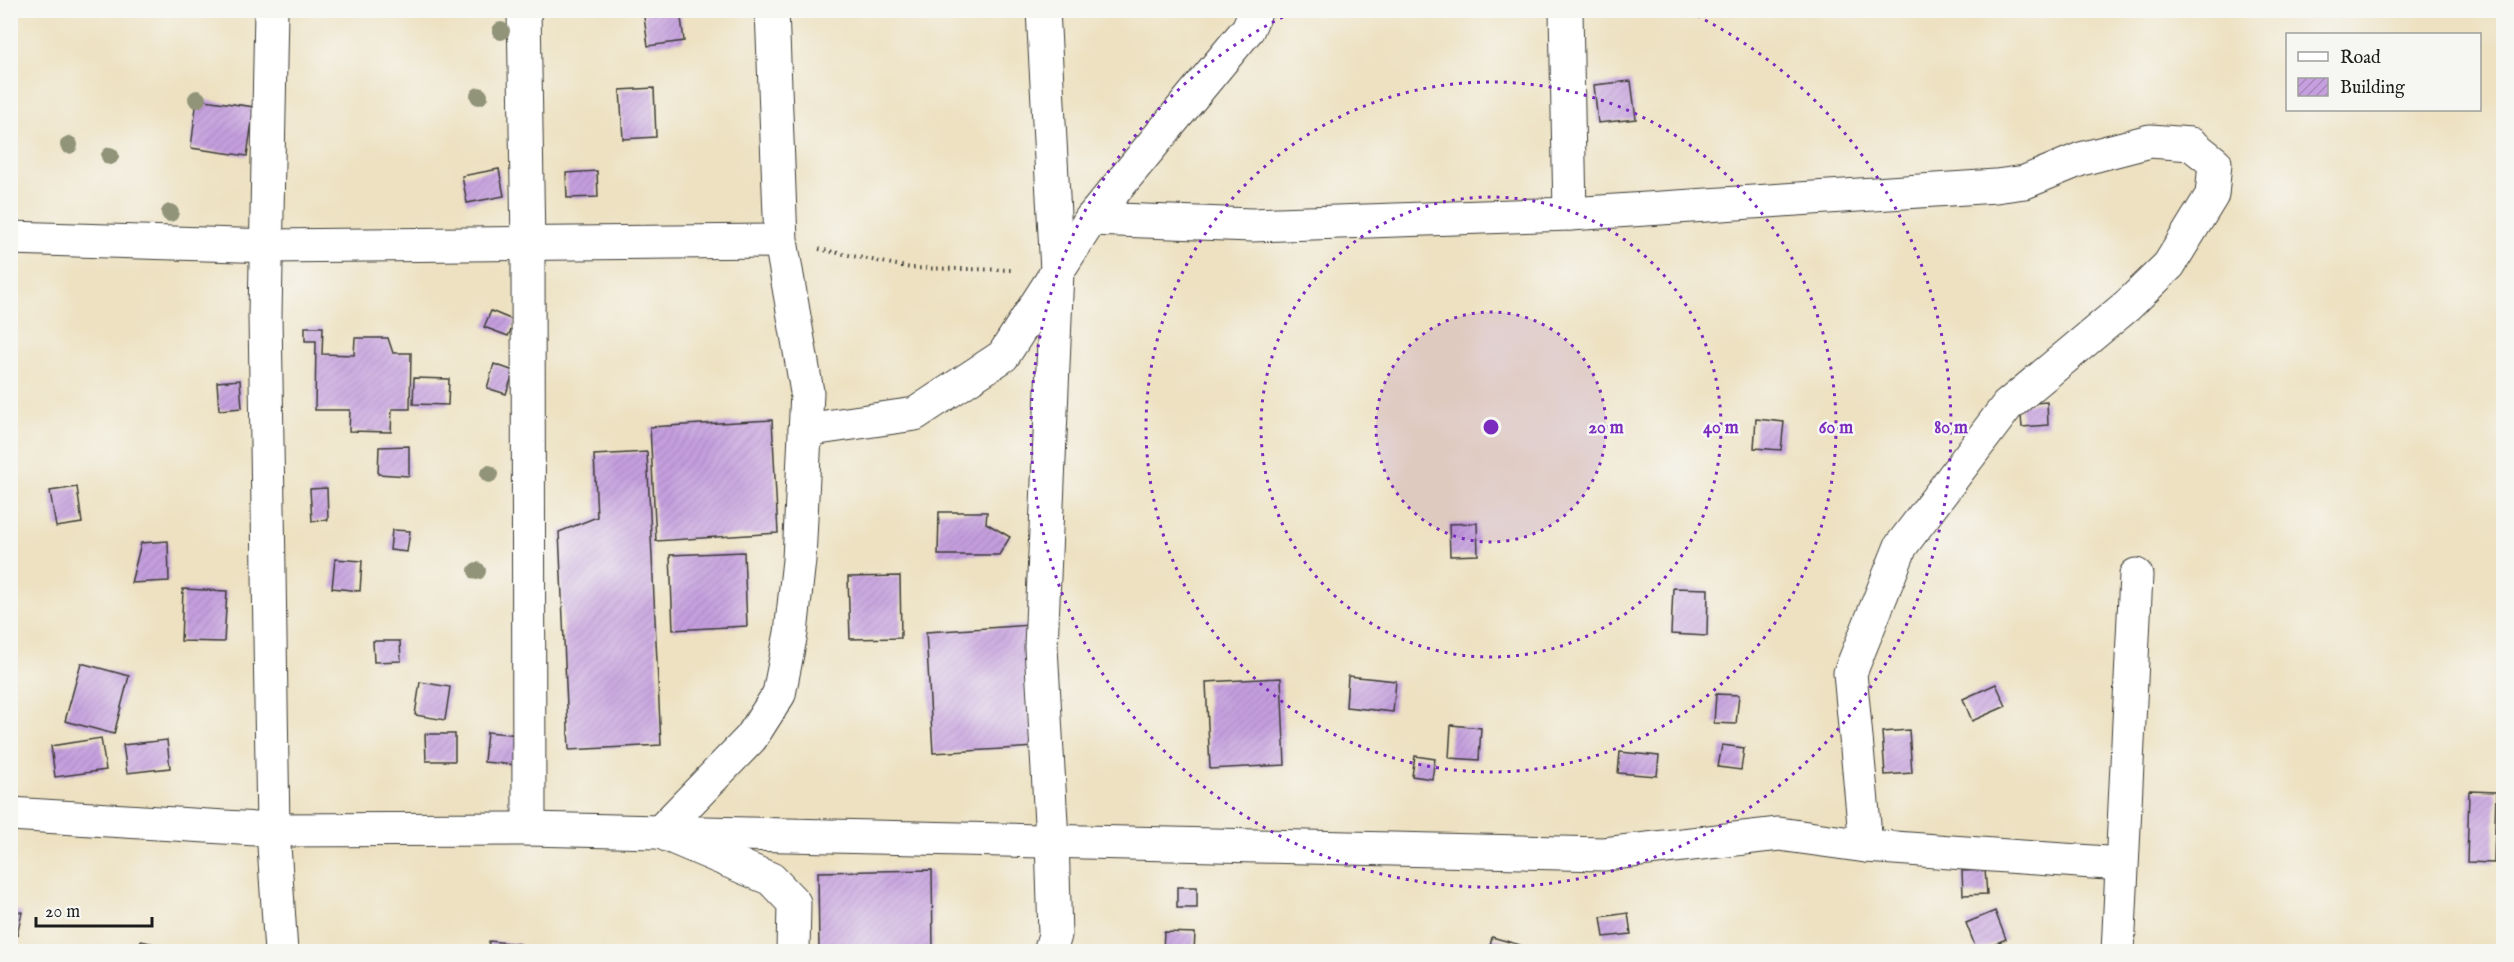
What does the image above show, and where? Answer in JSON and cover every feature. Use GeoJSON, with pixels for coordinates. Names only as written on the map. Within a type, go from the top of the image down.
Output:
{"type":"FeatureCollection","features":[{"type":"Feature","properties":{"kind":"street"},"geometry":{"type":"LineString","coordinates":[[271,10],[265,315],[273,830],[281,951]]}},
{"type":"Feature","properties":{"kind":"street"},"geometry":{"type":"LineString","coordinates":[[524,10],[528,245],[529,829]]}},
{"type":"Feature","properties":{"kind":"street"},"geometry":{"type":"LineString","coordinates":[[660,832],[751,738],[779,694],[791,633],[799,560],[807,392],[781,242],[772,10]]}},
{"type":"Feature","properties":{"kind":"street"},"geometry":{"type":"LineString","coordinates":[[1043,10],[1057,271],[1041,647],[1052,840],[1054,935],[1050,951]]}},
{"type":"Feature","properties":{"kind":"street"},"geometry":{"type":"LineString","coordinates":[[805,430],[915,414],[1003,356],[1091,219],[1248,29],[1256,10]]}},
{"type":"Feature","properties":{"kind":"street"},"geometry":{"type":"LineString","coordinates":[[1566,10],[1570,214]]}},
{"type":"Feature","properties":{"kind":"street"},"geometry":{"type":"LineString","coordinates":[[1091,219],[1252,225],[1570,214],[1996,186],[2025,182],[2081,159],[2150,141],[2191,144],[2215,162],[2212,195],[2169,265],[2128,305],[2007,406],[1901,546],[1850,673],[1866,846]]}},
{"type":"Feature","properties":{"kind":"street"},"geometry":{"type":"LineString","coordinates":[[10,238],[268,246],[781,242]]}},
{"type":"Feature","properties":{"kind":"street"},"geometry":{"type":"LineString","coordinates":[[2118,951],[2136,575]]}},
{"type":"Feature","properties":{"kind":"street"},"geometry":{"type":"LineString","coordinates":[[10,814],[273,830],[529,829],[1604,854],[1779,834],[1866,846],[2121,864]]}},
{"type":"Feature","properties":{"kind":"street"},"geometry":{"type":"LineString","coordinates":[[660,832],[771,879],[794,903],[793,951]]}},
{"type":"Feature","properties":{"kind":"path"},"geometry":{"type":"LineString","coordinates":[[781,242],[911,268],[1057,271]]}},
{"type":"Feature","properties":{"kind":"building"},"geometry":{"type":"Polygon","coordinates":[[[643,10],[680,10],[684,41],[648,46],[643,10]]]}},
{"type":"Feature","properties":{"kind":"building"},"geometry":{"type":"Polygon","coordinates":[[[1631,81],[1636,119],[1598,123],[1594,85],[1631,81]]]}},
{"type":"Feature","properties":{"kind":"building"},"geometry":{"type":"Polygon","coordinates":[[[654,88],[656,137],[623,139],[620,90],[654,88]]]}},
{"type":"Feature","properties":{"kind":"building"},"geometry":{"type":"Polygon","coordinates":[[[197,99],[254,107],[247,156],[191,148],[197,99]]]}},
{"type":"Feature","properties":{"kind":"building"},"geometry":{"type":"Polygon","coordinates":[[[499,169],[504,196],[467,203],[462,176],[499,169]]]}},
{"type":"Feature","properties":{"kind":"building"},"geometry":{"type":"Polygon","coordinates":[[[597,171],[598,197],[567,198],[566,173],[597,171]]]}},
{"type":"Feature","properties":{"kind":"building"},"geometry":{"type":"Polygon","coordinates":[[[491,311],[515,321],[508,336],[484,327],[491,311]]]}},
{"type":"Feature","properties":{"kind":"building"},"geometry":{"type":"Polygon","coordinates":[[[305,327],[323,327],[322,354],[354,355],[355,338],[388,338],[393,353],[411,353],[410,409],[392,409],[391,432],[349,431],[350,410],[315,410],[316,341],[305,341],[305,327]]]}},
{"type":"Feature","properties":{"kind":"building"},"geometry":{"type":"Polygon","coordinates":[[[494,364],[514,371],[506,394],[487,388],[494,364]]]}},
{"type":"Feature","properties":{"kind":"building"},"geometry":{"type":"Polygon","coordinates":[[[414,378],[449,379],[448,405],[413,404],[414,378]]]}},
{"type":"Feature","properties":{"kind":"building"},"geometry":{"type":"Polygon","coordinates":[[[240,380],[242,408],[219,410],[217,382],[240,380]]]}},
{"type":"Feature","properties":{"kind":"building"},"geometry":{"type":"Polygon","coordinates":[[[2047,402],[2048,425],[2022,427],[2020,404],[2047,402]]]}},
{"type":"Feature","properties":{"kind":"building"},"geometry":{"type":"Polygon","coordinates":[[[1756,419],[1784,422],[1781,450],[1754,448],[1756,419]]]}},
{"type":"Feature","properties":{"kind":"building"},"geometry":{"type":"Polygon","coordinates":[[[772,420],[778,533],[656,541],[650,427],[772,420]]]}},
{"type":"Feature","properties":{"kind":"building"},"geometry":{"type":"Polygon","coordinates":[[[409,446],[409,476],[378,474],[379,447],[409,446]]]}},
{"type":"Feature","properties":{"kind":"building"},"geometry":{"type":"Polygon","coordinates":[[[647,452],[661,745],[569,750],[559,532],[597,517],[594,455],[647,452]]]}},
{"type":"Feature","properties":{"kind":"building"},"geometry":{"type":"Polygon","coordinates":[[[77,487],[82,523],[56,527],[50,491],[77,487]]]}},
{"type":"Feature","properties":{"kind":"building"},"geometry":{"type":"Polygon","coordinates":[[[327,488],[328,520],[312,521],[310,489],[327,488]]]}},
{"type":"Feature","properties":{"kind":"building"},"geometry":{"type":"Polygon","coordinates":[[[939,512],[987,512],[986,523],[1010,537],[999,555],[938,555],[939,512]]]}},
{"type":"Feature","properties":{"kind":"building"},"geometry":{"type":"Polygon","coordinates":[[[1477,523],[1478,555],[1450,556],[1449,524],[1477,523]]]}},
{"type":"Feature","properties":{"kind":"building"},"geometry":{"type":"Polygon","coordinates":[[[392,530],[410,531],[407,552],[390,550],[392,530]]]}},
{"type":"Feature","properties":{"kind":"building"},"geometry":{"type":"Polygon","coordinates":[[[168,541],[169,581],[131,583],[141,543],[168,541]]]}},
{"type":"Feature","properties":{"kind":"building"},"geometry":{"type":"Polygon","coordinates":[[[744,552],[747,626],[673,630],[670,555],[744,552]]]}},
{"type":"Feature","properties":{"kind":"building"},"geometry":{"type":"Polygon","coordinates":[[[335,559],[362,561],[360,591],[332,588],[335,559]]]}},
{"type":"Feature","properties":{"kind":"building"},"geometry":{"type":"Polygon","coordinates":[[[900,576],[901,638],[850,639],[848,577],[900,576]]]}},
{"type":"Feature","properties":{"kind":"building"},"geometry":{"type":"Polygon","coordinates":[[[1673,588],[1708,589],[1707,636],[1671,634],[1673,588]]]}},
{"type":"Feature","properties":{"kind":"building"},"geometry":{"type":"Polygon","coordinates":[[[183,589],[227,591],[224,642],[181,641],[183,589]]]}},
{"type":"Feature","properties":{"kind":"building"},"geometry":{"type":"Polygon","coordinates":[[[1031,625],[1037,747],[933,753],[926,632],[1031,625]]]}},
{"type":"Feature","properties":{"kind":"building"},"geometry":{"type":"Polygon","coordinates":[[[373,641],[400,641],[401,661],[374,662],[373,641]]]}},
{"type":"Feature","properties":{"kind":"building"},"geometry":{"type":"Polygon","coordinates":[[[81,663],[129,676],[114,734],[65,721],[81,663]]]}},
{"type":"Feature","properties":{"kind":"building"},"geometry":{"type":"Polygon","coordinates":[[[1348,676],[1396,681],[1393,712],[1346,707],[1348,676]]]}},
{"type":"Feature","properties":{"kind":"building"},"geometry":{"type":"Polygon","coordinates":[[[1281,678],[1285,765],[1210,769],[1206,682],[1281,678]]]}},
{"type":"Feature","properties":{"kind":"building"},"geometry":{"type":"Polygon","coordinates":[[[420,682],[450,687],[445,720],[415,715],[420,682]]]}},
{"type":"Feature","properties":{"kind":"building"},"geometry":{"type":"Polygon","coordinates":[[[1996,684],[2006,706],[1972,721],[1963,699],[1996,684]]]}},
{"type":"Feature","properties":{"kind":"building"},"geometry":{"type":"Polygon","coordinates":[[[1716,694],[1739,695],[1736,724],[1714,723],[1716,694]]]}},
{"type":"Feature","properties":{"kind":"building"},"geometry":{"type":"Polygon","coordinates":[[[1451,725],[1481,728],[1479,760],[1449,758],[1451,725]]]}},
{"type":"Feature","properties":{"kind":"building"},"geometry":{"type":"Polygon","coordinates":[[[1909,730],[1912,773],[1885,775],[1882,732],[1909,730]]]}},
{"type":"Feature","properties":{"kind":"building"},"geometry":{"type":"Polygon","coordinates":[[[487,732],[520,735],[516,765],[484,762],[487,732]]]}},
{"type":"Feature","properties":{"kind":"building"},"geometry":{"type":"Polygon","coordinates":[[[425,734],[455,734],[455,761],[426,761],[425,734]]]}},
{"type":"Feature","properties":{"kind":"building"},"geometry":{"type":"Polygon","coordinates":[[[101,738],[106,770],[55,777],[51,746],[101,738]]]}},
{"type":"Feature","properties":{"kind":"building"},"geometry":{"type":"Polygon","coordinates":[[[167,740],[170,768],[127,773],[123,745],[167,740]]]}},
{"type":"Feature","properties":{"kind":"building"},"geometry":{"type":"Polygon","coordinates":[[[1722,745],[1744,748],[1741,770],[1718,767],[1722,745]]]}},
{"type":"Feature","properties":{"kind":"building"},"geometry":{"type":"Polygon","coordinates":[[[1620,752],[1659,756],[1657,776],[1618,773],[1620,752]]]}},
{"type":"Feature","properties":{"kind":"building"},"geometry":{"type":"Polygon","coordinates":[[[1415,756],[1435,759],[1432,779],[1412,776],[1415,756]]]}},
{"type":"Feature","properties":{"kind":"building"},"geometry":{"type":"Polygon","coordinates":[[[2469,791],[2496,792],[2494,863],[2467,862],[2469,791]]]}},
{"type":"Feature","properties":{"kind":"building"},"geometry":{"type":"Polygon","coordinates":[[[932,870],[933,951],[819,951],[818,872],[932,870]]]}},
{"type":"Feature","properties":{"kind":"building"},"geometry":{"type":"Polygon","coordinates":[[[1985,870],[1987,894],[1963,895],[1962,871],[1985,870]]]}},
{"type":"Feature","properties":{"kind":"building"},"geometry":{"type":"Polygon","coordinates":[[[1177,887],[1197,887],[1197,908],[1177,908],[1177,887]]]}},
{"type":"Feature","properties":{"kind":"building"},"geometry":{"type":"Polygon","coordinates":[[[10,910],[22,912],[17,936],[10,935],[10,910]]]}},
{"type":"Feature","properties":{"kind":"building"},"geometry":{"type":"Polygon","coordinates":[[[1995,911],[2006,939],[1977,951],[1966,923],[1995,911]]]}},
{"type":"Feature","properties":{"kind":"building"},"geometry":{"type":"Polygon","coordinates":[[[1628,913],[1631,934],[1604,937],[1601,917],[1628,913]]]}},
{"type":"Feature","properties":{"kind":"building"},"geometry":{"type":"Polygon","coordinates":[[[1164,932],[1195,933],[1194,951],[1163,951],[1164,932]]]}},
{"type":"Feature","properties":{"kind":"building"},"geometry":{"type":"Polygon","coordinates":[[[1492,937],[1520,945],[1518,951],[1489,951],[1492,937]]]}},
{"type":"Feature","properties":{"kind":"building"},"geometry":{"type":"Polygon","coordinates":[[[141,941],[168,947],[167,951],[138,951],[141,941]]]}},
{"type":"Feature","properties":{"kind":"building"},"geometry":{"type":"Polygon","coordinates":[[[489,941],[520,944],[519,951],[488,951],[489,941]]]}}]}
